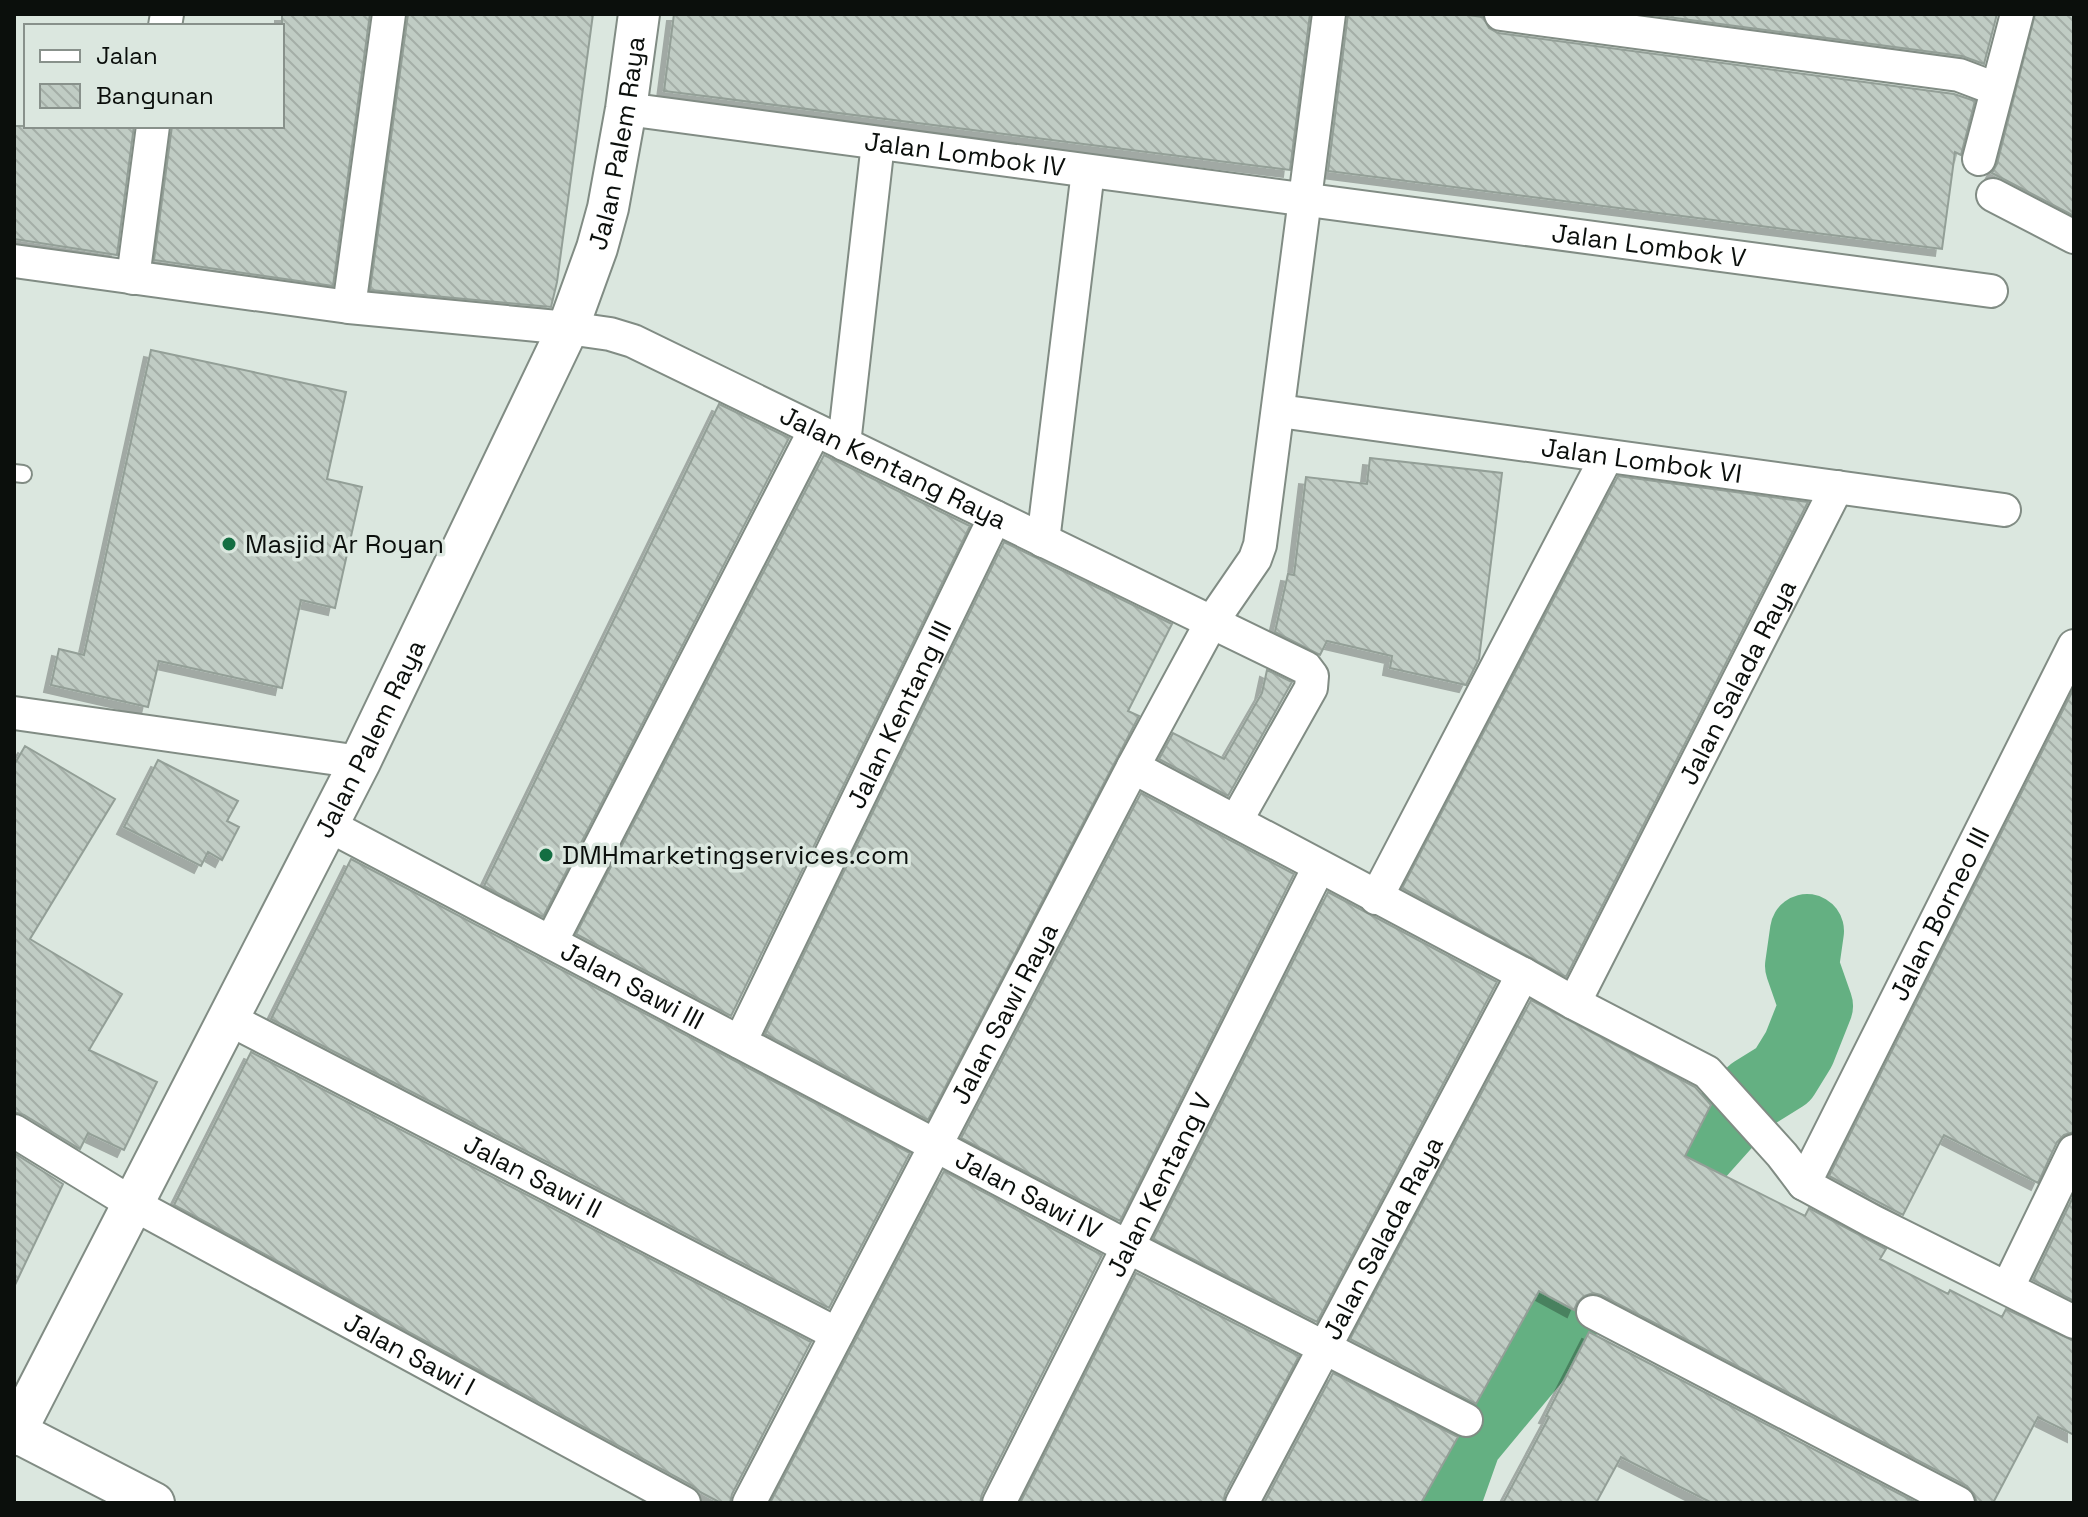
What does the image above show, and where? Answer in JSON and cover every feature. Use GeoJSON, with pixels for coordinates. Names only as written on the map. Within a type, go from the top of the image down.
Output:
{"type":"FeatureCollection","features":[{"type":"Feature","properties":{"kind":"street"},"geometry":{"type":"LineString","coordinates":[[349,307],[389,14]]}},
{"type":"Feature","properties":{"kind":"street","name":"Jalan Palem Raya"},"geometry":{"type":"LineString","coordinates":[[15,1433],[360,762],[568,328],[597,248],[626,109],[639,14]]}},
{"type":"Feature","properties":{"kind":"street","name":"Jalan Sawi Raya"},"geometry":{"type":"LineString","coordinates":[[749,1503],[1133,767],[1211,623],[1255,559],[1264,530],[1329,14]]}},
{"type":"Feature","properties":{"kind":"street"},"geometry":{"type":"LineString","coordinates":[[1501,14],[1979,83]]}},
{"type":"Feature","properties":{"kind":"street"},"geometry":{"type":"LineString","coordinates":[[1979,159],[1979,83],[2017,14]]}},
{"type":"Feature","properties":{"kind":"street","name":"Jalan Lombok IV"},"geometry":{"type":"LineString","coordinates":[[626,109],[1305,200]]}},
{"type":"Feature","properties":{"kind":"street"},"geometry":{"type":"LineString","coordinates":[[133,278],[153,128]]}},
{"type":"Feature","properties":{"kind":"street"},"geometry":{"type":"LineString","coordinates":[[844,444],[878,143]]}},
{"type":"Feature","properties":{"kind":"street"},"geometry":{"type":"LineString","coordinates":[[1043,541],[1088,171]]}},
{"type":"Feature","properties":{"kind":"street"},"geometry":{"type":"LineString","coordinates":[[1993,195],[2074,237]]}},
{"type":"Feature","properties":{"kind":"street","name":"Jalan Lombok V"},"geometry":{"type":"LineString","coordinates":[[1305,200],[1991,291]]}},
{"type":"Feature","properties":{"kind":"street","name":"Jalan Kentang Raya"},"geometry":{"type":"LineString","coordinates":[[14,261],[349,307],[568,328],[633,341],[1306,668],[1312,676],[1311,688],[1236,821]]}},
{"type":"Feature","properties":{"kind":"street","name":"Jalan Lombok VI"},"geometry":{"type":"LineString","coordinates":[[1279,411],[2004,510]]}},
{"type":"Feature","properties":{"kind":"street"},"geometry":{"type":"LineString","coordinates":[[551,942],[815,430]]}},
{"type":"Feature","properties":{"kind":"street"},"geometry":{"type":"LineString","coordinates":[[1376,898],[1607,456]]}},
{"type":"Feature","properties":{"kind":"street","name":"Jalan Salada Raya"},"geometry":{"type":"LineString","coordinates":[[1574,1003],[1837,487]]}},
{"type":"Feature","properties":{"kind":"street","name":"Jalan Kentang III"},"geometry":{"type":"LineString","coordinates":[[740,1042],[995,517]]}},
{"type":"Feature","properties":{"kind":"street","name":"Jalan Borneo III"},"geometry":{"type":"LineString","coordinates":[[1804,1184],[2074,646]]}},
{"type":"Feature","properties":{"kind":"street"},"geometry":{"type":"LineString","coordinates":[[14,713],[360,762]]}},
{"type":"Feature","properties":{"kind":"street"},"geometry":{"type":"LineString","coordinates":[[1133,767],[1707,1072],[1804,1184],[2074,1322]]}},
{"type":"Feature","properties":{"kind":"street","name":"Jalan Sawi III"},"geometry":{"type":"LineString","coordinates":[[328,825],[935,1145]]}},
{"type":"Feature","properties":{"kind":"street","name":"Jalan Kentang V"},"geometry":{"type":"LineString","coordinates":[[999,1503],[1319,867]]}},
{"type":"Feature","properties":{"kind":"street","name":"Jalan Salada Raya"},"geometry":{"type":"LineString","coordinates":[[1242,1503],[1523,974]]}},
{"type":"Feature","properties":{"kind":"street","name":"Jalan Sawi II"},"geometry":{"type":"LineString","coordinates":[[229,1019],[837,1334]]}},
{"type":"Feature","properties":{"kind":"street","name":"Jalan Sawi I"},"geometry":{"type":"LineString","coordinates":[[14,1131],[133,1204],[684,1503]]}},
{"type":"Feature","properties":{"kind":"street","name":"Jalan Sawi IV"},"geometry":{"type":"LineString","coordinates":[[935,1145],[1466,1420]]}},
{"type":"Feature","properties":{"kind":"street"},"geometry":{"type":"LineString","coordinates":[[2008,1287],[2074,1151]]}},
{"type":"Feature","properties":{"kind":"street"},"geometry":{"type":"LineString","coordinates":[[1593,1312],[1958,1503]]}},
{"type":"Feature","properties":{"kind":"street"},"geometry":{"type":"LineString","coordinates":[[15,1433],[154,1503]]}},
{"type":"Feature","properties":{"kind":"building"},"geometry":{"type":"Polygon","coordinates":[[[282,14],[370,14],[333,286],[154,260],[172,128],[284,128],[282,14]]]}},
{"type":"Feature","properties":{"kind":"building"},"geometry":{"type":"Polygon","coordinates":[[[408,14],[593,14],[551,307],[370,290],[408,14]]]}},
{"type":"Feature","properties":{"kind":"building"},"geometry":{"type":"Polygon","coordinates":[[[674,14],[1310,14],[1290,170],[664,91],[674,14]]]}},
{"type":"Feature","properties":{"kind":"building"},"geometry":{"type":"Polygon","coordinates":[[[1348,14],[1460,14],[1483,17],[1489,28],[1498,33],[1954,94],[1975,101],[1961,155],[1955,152],[1942,249],[1328,171],[1348,14]]]}},
{"type":"Feature","properties":{"kind":"building"},"geometry":{"type":"Polygon","coordinates":[[[1645,14],[1997,14],[1984,64],[1962,56],[1645,14]]]}},
{"type":"Feature","properties":{"kind":"building"},"geometry":{"type":"Polygon","coordinates":[[[2035,14],[2074,14],[2074,216],[1992,173],[1997,164],[2035,14]]]}},
{"type":"Feature","properties":{"kind":"building"},"geometry":{"type":"Polygon","coordinates":[[[14,126],[134,128],[117,255],[14,239],[14,126]]]}},
{"type":"Feature","properties":{"kind":"building","name":"Masjid Ar Royan"},"geometry":{"type":"Polygon","coordinates":[[[151,350],[346,392],[327,479],[362,487],[335,608],[301,600],[282,688],[159,661],[148,707],[51,685],[59,649],[84,655],[151,350]]]}},
{"type":"Feature","properties":{"kind":"building"},"geometry":{"type":"Polygon","coordinates":[[[719,404],[789,438],[543,917],[484,886],[719,404]]]}},
{"type":"Feature","properties":{"kind":"building"},"geometry":{"type":"Polygon","coordinates":[[[824,455],[970,526],[731,1016],[576,934],[824,455]]]}},
{"type":"Feature","properties":{"kind":"building"},"geometry":{"type":"Polygon","coordinates":[[[1370,458],[1502,473],[1479,659],[1466,685],[1390,668],[1392,656],[1327,641],[1320,655],[1275,632],[1288,574],[1294,575],[1306,477],[1367,484],[1370,458]]]}},
{"type":"Feature","properties":{"kind":"building"},"geometry":{"type":"Polygon","coordinates":[[[1618,476],[1808,502],[1566,977],[1402,888],[1618,476]]]}},
{"type":"Feature","properties":{"kind":"building"},"geometry":{"type":"Polygon","coordinates":[[[1004,542],[1172,624],[1128,711],[1139,716],[928,1120],[765,1034],[1004,542]]]}},
{"type":"Feature","properties":{"kind":"building"},"geometry":{"type":"Polygon","coordinates":[[[1267,670],[1292,682],[1228,796],[1159,759],[1173,733],[1224,759],[1262,693],[1267,670]]]}},
{"type":"Feature","properties":{"kind":"building"},"geometry":{"type":"Polygon","coordinates":[[[2074,688],[2074,1132],[2064,1135],[2057,1142],[2038,1183],[1944,1135],[1903,1215],[1829,1176],[2074,688]]]}},
{"type":"Feature","properties":{"kind":"building"},"geometry":{"type":"Polygon","coordinates":[[[25,746],[115,799],[30,939],[122,994],[89,1050],[157,1082],[124,1150],[88,1133],[80,1149],[14,1112],[14,765],[25,746]]]}},
{"type":"Feature","properties":{"kind":"building"},"geometry":{"type":"Polygon","coordinates":[[[158,760],[238,801],[227,821],[239,827],[222,860],[208,852],[201,866],[124,827],[158,760]]]}},
{"type":"Feature","properties":{"kind":"building"},"geometry":{"type":"Polygon","coordinates":[[[1141,793],[1294,874],[1120,1221],[961,1138],[1141,793]]]}},
{"type":"Feature","properties":{"kind":"building"},"geometry":{"type":"Polygon","coordinates":[[[351,859],[910,1153],[829,1308],[271,1019],[351,859]]]}},
{"type":"Feature","properties":{"kind":"building"},"geometry":{"type":"Polygon","coordinates":[[[1328,892],[1497,982],[1317,1322],[1153,1239],[1328,892]]]}},
{"type":"Feature","properties":{"kind":"building"},"geometry":{"type":"Polygon","coordinates":[[[1531,1000],[1695,1087],[1711,1105],[1685,1156],[1805,1216],[1809,1208],[1886,1249],[1880,1259],[1948,1294],[1950,1290],[2002,1317],[2006,1309],[2074,1341],[2074,1435],[2038,1417],[1993,1503],[1977,1503],[1967,1486],[1601,1295],[1593,1293],[1584,1296],[1574,1310],[1539,1291],[1476,1404],[1350,1339],[1531,1000]]]}},
{"type":"Feature","properties":{"kind":"building"},"geometry":{"type":"Polygon","coordinates":[[[251,1052],[811,1342],[730,1503],[721,1503],[700,1492],[174,1205],[251,1052]]]}},
{"type":"Feature","properties":{"kind":"building"},"geometry":{"type":"Polygon","coordinates":[[[14,1153],[63,1184],[14,1287],[14,1153]]]}},
{"type":"Feature","properties":{"kind":"building"},"geometry":{"type":"Polygon","coordinates":[[[944,1171],[1102,1255],[980,1503],[770,1503],[944,1171]]]}},
{"type":"Feature","properties":{"kind":"building"},"geometry":{"type":"Polygon","coordinates":[[[2074,1195],[2074,1301],[2033,1280],[2074,1195]]]}},
{"type":"Feature","properties":{"kind":"building"},"geometry":{"type":"Polygon","coordinates":[[[1136,1273],[1299,1356],[1223,1503],[1020,1503],[1136,1273]]]}},
{"type":"Feature","properties":{"kind":"building"},"geometry":{"type":"Polygon","coordinates":[[[1589,1332],[1917,1503],[1712,1503],[1621,1457],[1596,1503],[1503,1503],[1549,1417],[1546,1416],[1589,1332]]]}},
{"type":"Feature","properties":{"kind":"building"},"geometry":{"type":"Polygon","coordinates":[[[1333,1373],[1458,1437],[1421,1503],[1264,1503],[1333,1373]]]}},
{"type":"Feature","properties":{"kind":"waterway"},"geometry":{"type":"LineString","coordinates":[[1443,1503],[1465,1441],[1544,1346],[1614,1243],[1673,1176],[1754,1093],[1783,1075],[1799,1049],[1816,1006],[1802,966],[1807,931]]}},
{"type":"Feature","properties":{"kind":"place","name":"Masjid Ar Royan"},"geometry":{"type":"Point","coordinates":[229,544]}},
{"type":"Feature","properties":{"kind":"place","name":"DMHmarketingservices.com"},"geometry":{"type":"Point","coordinates":[546,855]}}]}
